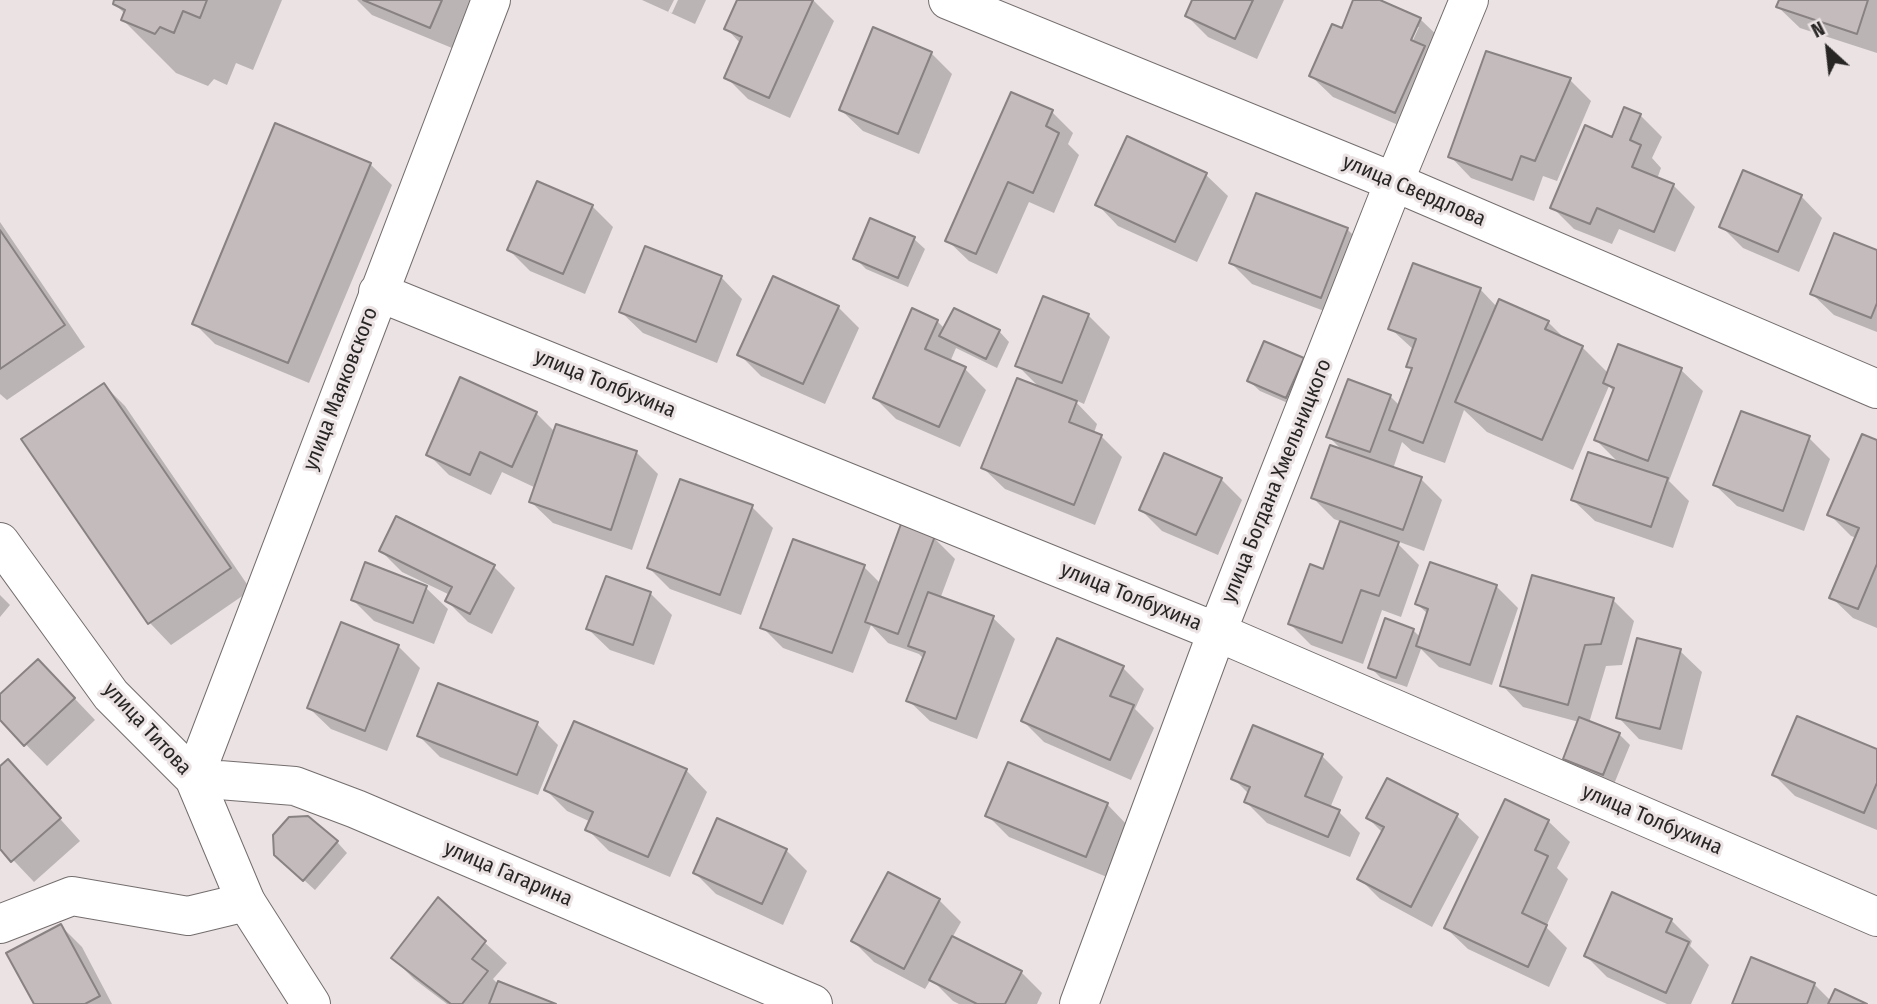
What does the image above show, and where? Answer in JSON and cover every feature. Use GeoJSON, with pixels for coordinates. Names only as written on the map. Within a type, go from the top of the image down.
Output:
{"type":"FeatureCollection","features":[{"type":"Feature","properties":{"kind":"street","name":"улица Маяковского"},"geometry":{"type":"LineString","coordinates":[[194,778],[491,0]]}},
{"type":"Feature","properties":{"kind":"street","name":"улица Свердлова"},"geometry":{"type":"LineString","coordinates":[[948,0],[1394,182],[1877,389]]}},
{"type":"Feature","properties":{"kind":"street","name":"улица Богдана Хмельницкого"},"geometry":{"type":"LineString","coordinates":[[1079,1004],[1217,632],[1394,182],[1469,0]]}},
{"type":"Feature","properties":{"kind":"street","name":"улица Толбухина"},"geometry":{"type":"LineString","coordinates":[[378,292],[1217,632],[1877,917]]}},
{"type":"Feature","properties":{"kind":"street","name":"улица Титова"},"geometry":{"type":"LineString","coordinates":[[0,542],[111,695],[194,778],[246,902],[311,1004]]}},
{"type":"Feature","properties":{"kind":"street","name":"улица Гагарина"},"geometry":{"type":"LineString","coordinates":[[194,778],[295,786],[356,809],[813,1004]]}},
{"type":"Feature","properties":{"kind":"street"},"geometry":{"type":"LineString","coordinates":[[0,924],[72,895],[188,916],[246,902]]}},
{"type":"Feature","properties":{"kind":"building"},"geometry":{"type":"Polygon","coordinates":[[[114,0],[207,0],[200,18],[183,11],[174,33],[160,27],[155,34],[121,20],[125,10],[113,4],[114,0]]]}},
{"type":"Feature","properties":{"kind":"building"},"geometry":{"type":"Polygon","coordinates":[[[363,0],[442,0],[430,28],[363,0]]]}},
{"type":"Feature","properties":{"kind":"building"},"geometry":{"type":"Polygon","coordinates":[[[737,0],[813,0],[769,98],[724,78],[742,37],[724,29],[737,0]]]}},
{"type":"Feature","properties":{"kind":"building"},"geometry":{"type":"Polygon","coordinates":[[[1192,0],[1253,0],[1235,39],[1185,16],[1192,0]]]}},
{"type":"Feature","properties":{"kind":"building"},"geometry":{"type":"Polygon","coordinates":[[[1353,0],[1380,0],[1421,18],[1411,40],[1425,46],[1395,113],[1309,76],[1332,24],[1342,28],[1353,0]]]}},
{"type":"Feature","properties":{"kind":"building"},"geometry":{"type":"Polygon","coordinates":[[[1779,0],[1868,0],[1857,34],[1776,7],[1779,0]]]}},
{"type":"Feature","properties":{"kind":"building"},"geometry":{"type":"Polygon","coordinates":[[[873,27],[932,52],[898,134],[839,110],[873,27]]]}},
{"type":"Feature","properties":{"kind":"building"},"geometry":{"type":"Polygon","coordinates":[[[1486,51],[1571,78],[1535,161],[1521,156],[1512,180],[1448,157],[1486,51]]]}},
{"type":"Feature","properties":{"kind":"building"},"geometry":{"type":"Polygon","coordinates":[[[1011,92],[1053,110],[1046,126],[1059,133],[1033,193],[1008,182],[976,254],[945,241],[1011,92]]]}},
{"type":"Feature","properties":{"kind":"building"},"geometry":{"type":"Polygon","coordinates":[[[1624,107],[1641,114],[1630,140],[1641,145],[1632,167],[1674,184],[1654,232],[1597,208],[1590,224],[1550,208],[1585,125],[1612,137],[1624,107]]]}},
{"type":"Feature","properties":{"kind":"building"},"geometry":{"type":"Polygon","coordinates":[[[275,123],[371,163],[288,363],[192,324],[275,123]]]}},
{"type":"Feature","properties":{"kind":"building"},"geometry":{"type":"Polygon","coordinates":[[[1127,136],[1207,173],[1175,242],[1095,205],[1127,136]]]}},
{"type":"Feature","properties":{"kind":"building"},"geometry":{"type":"Polygon","coordinates":[[[1743,170],[1802,195],[1778,252],[1719,227],[1743,170]]]}},
{"type":"Feature","properties":{"kind":"building"},"geometry":{"type":"Polygon","coordinates":[[[537,181],[593,205],[563,274],[507,250],[537,181]]]}},
{"type":"Feature","properties":{"kind":"building"},"geometry":{"type":"Polygon","coordinates":[[[1256,193],[1348,228],[1321,298],[1229,263],[1256,193]]]}},
{"type":"Feature","properties":{"kind":"building"},"geometry":{"type":"Polygon","coordinates":[[[870,218],[915,237],[898,278],[853,259],[870,218]]]}},
{"type":"Feature","properties":{"kind":"building"},"geometry":{"type":"Polygon","coordinates":[[[0,230],[65,325],[0,369],[0,230]]]}},
{"type":"Feature","properties":{"kind":"building"},"geometry":{"type":"Polygon","coordinates":[[[1834,233],[1877,250],[1877,303],[1871,318],[1810,294],[1834,233]]]}},
{"type":"Feature","properties":{"kind":"building"},"geometry":{"type":"Polygon","coordinates":[[[645,246],[722,276],[696,342],[619,312],[645,246]]]}},
{"type":"Feature","properties":{"kind":"building"},"geometry":{"type":"Polygon","coordinates":[[[1413,263],[1481,288],[1423,443],[1389,430],[1412,368],[1406,367],[1416,339],[1388,329],[1413,263]]]}},
{"type":"Feature","properties":{"kind":"building"},"geometry":{"type":"Polygon","coordinates":[[[773,276],[839,306],[803,384],[737,355],[773,276]]]}},
{"type":"Feature","properties":{"kind":"building"},"geometry":{"type":"Polygon","coordinates":[[[1043,296],[1089,314],[1062,383],[1015,366],[1043,296]]]}},
{"type":"Feature","properties":{"kind":"building"},"geometry":{"type":"Polygon","coordinates":[[[1499,299],[1549,321],[1545,329],[1583,346],[1542,440],[1455,402],[1499,299]]]}},
{"type":"Feature","properties":{"kind":"building"},"geometry":{"type":"Polygon","coordinates":[[[912,308],[938,320],[925,349],[966,367],[939,427],[873,398],[912,308]]]}},
{"type":"Feature","properties":{"kind":"building"},"geometry":{"type":"Polygon","coordinates":[[[954,308],[1000,330],[986,359],[939,336],[954,308]]]}},
{"type":"Feature","properties":{"kind":"building"},"geometry":{"type":"Polygon","coordinates":[[[1264,341],[1304,358],[1286,398],[1247,381],[1264,341]]]}},
{"type":"Feature","properties":{"kind":"building"},"geometry":{"type":"Polygon","coordinates":[[[1618,344],[1682,368],[1648,461],[1594,440],[1614,388],[1603,383],[1618,344]]]}},
{"type":"Feature","properties":{"kind":"building"},"geometry":{"type":"Polygon","coordinates":[[[460,377],[537,412],[512,467],[480,452],[470,475],[426,455],[460,377]]]}},
{"type":"Feature","properties":{"kind":"building"},"geometry":{"type":"Polygon","coordinates":[[[1017,378],[1077,401],[1069,422],[1102,435],[1074,505],[981,468],[1017,378]]]}},
{"type":"Feature","properties":{"kind":"building"},"geometry":{"type":"Polygon","coordinates":[[[1348,379],[1391,395],[1370,452],[1326,437],[1348,379]]]}},
{"type":"Feature","properties":{"kind":"building"},"geometry":{"type":"Polygon","coordinates":[[[104,383],[231,568],[148,624],[21,439],[104,383]]]}},
{"type":"Feature","properties":{"kind":"building"},"geometry":{"type":"Polygon","coordinates":[[[1741,411],[1810,436],[1783,511],[1713,485],[1741,411]]]}},
{"type":"Feature","properties":{"kind":"building"},"geometry":{"type":"Polygon","coordinates":[[[556,424],[637,451],[611,530],[529,502],[556,424]]]}},
{"type":"Feature","properties":{"kind":"building"},"geometry":{"type":"Polygon","coordinates":[[[1862,434],[1877,440],[1877,564],[1858,609],[1829,598],[1859,528],[1827,515],[1862,434]]]}},
{"type":"Feature","properties":{"kind":"building"},"geometry":{"type":"Polygon","coordinates":[[[1330,445],[1422,477],[1403,530],[1311,498],[1330,445]]]}},
{"type":"Feature","properties":{"kind":"building"},"geometry":{"type":"Polygon","coordinates":[[[1588,452],[1668,478],[1651,527],[1571,500],[1588,452]]]}},
{"type":"Feature","properties":{"kind":"building"},"geometry":{"type":"Polygon","coordinates":[[[1164,453],[1222,478],[1196,535],[1139,510],[1164,453]]]}},
{"type":"Feature","properties":{"kind":"building"},"geometry":{"type":"Polygon","coordinates":[[[680,479],[753,505],[720,595],[647,568],[680,479]]]}},
{"type":"Feature","properties":{"kind":"building"},"geometry":{"type":"Polygon","coordinates":[[[396,516],[495,565],[470,614],[445,601],[452,587],[379,551],[396,516]]]}},
{"type":"Feature","properties":{"kind":"building"},"geometry":{"type":"Polygon","coordinates":[[[1340,521],[1399,542],[1379,596],[1361,590],[1342,643],[1288,624],[1310,564],[1323,569],[1340,521]]]}},
{"type":"Feature","properties":{"kind":"building"},"geometry":{"type":"Polygon","coordinates":[[[901,524],[935,536],[898,634],[865,622],[901,524]]]}},
{"type":"Feature","properties":{"kind":"building"},"geometry":{"type":"Polygon","coordinates":[[[793,539],[865,565],[832,653],[760,628],[793,539]]]}},
{"type":"Feature","properties":{"kind":"building"},"geometry":{"type":"Polygon","coordinates":[[[365,562],[427,586],[413,623],[351,600],[365,562]]]}},
{"type":"Feature","properties":{"kind":"building"},"geometry":{"type":"Polygon","coordinates":[[[1430,562],[1497,585],[1470,665],[1416,646],[1428,609],[1415,604],[1430,562]]]}},
{"type":"Feature","properties":{"kind":"building"},"geometry":{"type":"Polygon","coordinates":[[[1532,575],[1614,598],[1601,644],[1585,645],[1568,705],[1500,686],[1532,575]]]}},
{"type":"Feature","properties":{"kind":"building"},"geometry":{"type":"Polygon","coordinates":[[[606,576],[651,592],[633,645],[586,629],[606,576]]]}},
{"type":"Feature","properties":{"kind":"building"},"geometry":{"type":"Polygon","coordinates":[[[928,592],[994,616],[956,719],[906,701],[925,652],[908,646],[928,592]]]}},
{"type":"Feature","properties":{"kind":"building"},"geometry":{"type":"Polygon","coordinates":[[[1385,618],[1414,629],[1396,678],[1368,668],[1385,618]]]}},
{"type":"Feature","properties":{"kind":"building"},"geometry":{"type":"Polygon","coordinates":[[[341,622],[399,645],[365,731],[307,708],[341,622]]]}},
{"type":"Feature","properties":{"kind":"building"},"geometry":{"type":"Polygon","coordinates":[[[1057,638],[1124,666],[1110,696],[1134,705],[1110,760],[1021,721],[1057,638]]]}},
{"type":"Feature","properties":{"kind":"building"},"geometry":{"type":"Polygon","coordinates":[[[1637,638],[1681,649],[1660,729],[1616,718],[1637,638]]]}},
{"type":"Feature","properties":{"kind":"building"},"geometry":{"type":"Polygon","coordinates":[[[38,659],[75,698],[24,746],[0,720],[0,694],[38,659]]]}},
{"type":"Feature","properties":{"kind":"building"},"geometry":{"type":"Polygon","coordinates":[[[438,683],[538,722],[517,775],[417,736],[438,683]]]}},
{"type":"Feature","properties":{"kind":"building"},"geometry":{"type":"Polygon","coordinates":[[[1797,716],[1877,749],[1877,783],[1864,813],[1772,775],[1797,716]]]}},
{"type":"Feature","properties":{"kind":"building"},"geometry":{"type":"Polygon","coordinates":[[[1579,717],[1620,733],[1603,775],[1563,759],[1579,717]]]}},
{"type":"Feature","properties":{"kind":"building"},"geometry":{"type":"Polygon","coordinates":[[[574,721],[687,769],[648,857],[585,830],[593,812],[544,790],[574,721]]]}},
{"type":"Feature","properties":{"kind":"building"},"geometry":{"type":"Polygon","coordinates":[[[1253,725],[1323,754],[1305,796],[1340,810],[1328,837],[1244,802],[1250,787],[1231,779],[1253,725]]]}},
{"type":"Feature","properties":{"kind":"building"},"geometry":{"type":"Polygon","coordinates":[[[8,759],[61,818],[11,862],[0,849],[0,766],[8,759]]]}},
{"type":"Feature","properties":{"kind":"building"},"geometry":{"type":"Polygon","coordinates":[[[1008,762],[1108,803],[1086,857],[985,816],[1008,762]]]}},
{"type":"Feature","properties":{"kind":"building"},"geometry":{"type":"Polygon","coordinates":[[[1387,778],[1458,814],[1411,907],[1357,879],[1384,827],[1366,818],[1387,778]]]}},
{"type":"Feature","properties":{"kind":"building"},"geometry":{"type":"Polygon","coordinates":[[[1505,799],[1549,820],[1535,850],[1548,856],[1522,913],[1547,925],[1528,967],[1444,928],[1505,799]]]}},
{"type":"Feature","properties":{"kind":"building"},"geometry":{"type":"Polygon","coordinates":[[[308,816],[338,841],[303,881],[274,855],[273,835],[289,817],[308,816]]]}},
{"type":"Feature","properties":{"kind":"building"},"geometry":{"type":"Polygon","coordinates":[[[717,818],[787,849],[762,904],[693,873],[717,818]]]}},
{"type":"Feature","properties":{"kind":"building"},"geometry":{"type":"Polygon","coordinates":[[[888,872],[940,899],[904,969],[851,941],[888,872]]]}},
{"type":"Feature","properties":{"kind":"building"},"geometry":{"type":"Polygon","coordinates":[[[1612,892],[1672,919],[1666,932],[1689,942],[1666,993],[1584,956],[1612,892]]]}},
{"type":"Feature","properties":{"kind":"building"},"geometry":{"type":"Polygon","coordinates":[[[438,897],[486,941],[472,959],[488,971],[462,1004],[451,1004],[391,958],[438,897]]]}},
{"type":"Feature","properties":{"kind":"building"},"geometry":{"type":"Polygon","coordinates":[[[61,924],[100,996],[85,1004],[34,1004],[6,953],[61,924]]]}},
{"type":"Feature","properties":{"kind":"building"},"geometry":{"type":"Polygon","coordinates":[[[952,936],[1022,971],[1005,1004],[977,1004],[929,980],[952,936]]]}},
{"type":"Feature","properties":{"kind":"building"},"geometry":{"type":"Polygon","coordinates":[[[1751,957],[1815,983],[1807,1004],[1732,1004],[1751,957]]]}},
{"type":"Feature","properties":{"kind":"building"},"geometry":{"type":"Polygon","coordinates":[[[498,981],[556,1004],[489,1004],[498,981]]]}},
{"type":"Feature","properties":{"kind":"building"},"geometry":{"type":"Polygon","coordinates":[[[1835,989],[1867,1004],[1828,1004],[1835,989]]]}}]}
